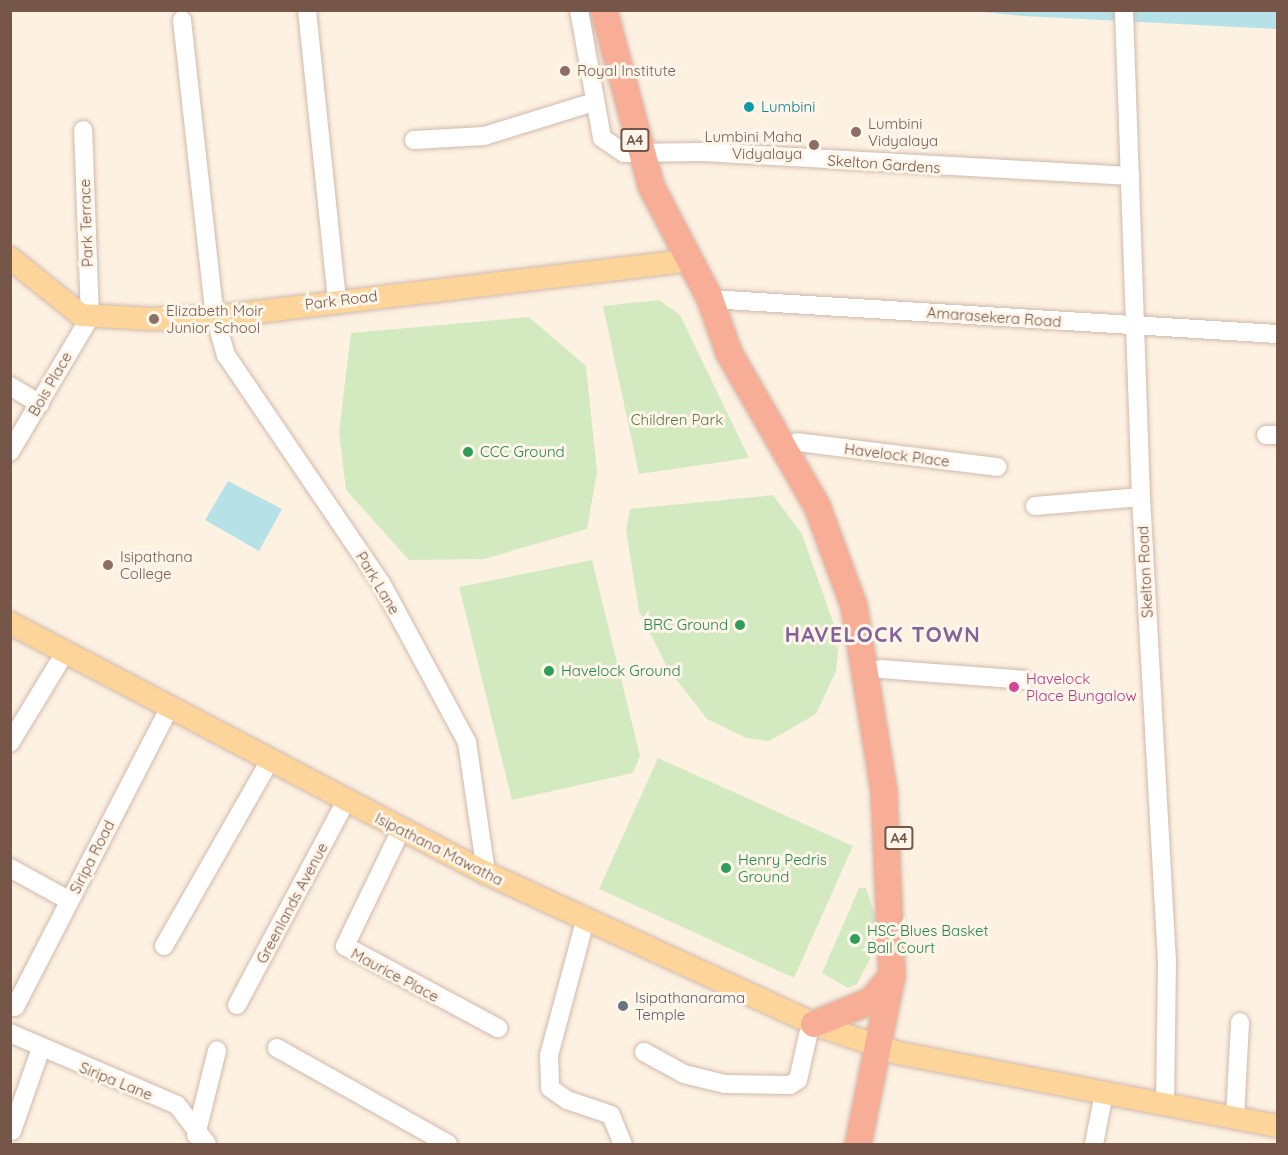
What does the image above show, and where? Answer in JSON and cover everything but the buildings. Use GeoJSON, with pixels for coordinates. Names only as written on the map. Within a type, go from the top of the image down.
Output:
{"type":"FeatureCollection","features":[{"type":"Feature","properties":{"kind":"highway","name":"A4"},"geometry":{"type":"LineString","coordinates":[[604,10],[638,153],[710,299],[797,442],[857,568],[880,669],[904,889],[904,992],[889,1051],[858,1144]]}},
{"type":"Feature","properties":{"kind":"highway","name":"A4"},"geometry":{"type":"LineString","coordinates":[[710,299],[729,353],[817,506],[854,606],[884,792],[892,976],[889,1051],[875,1144]]}},
{"type":"Feature","properties":{"kind":"highway"},"geometry":{"type":"LineString","coordinates":[[813,1023],[871,1000],[892,976]]}},
{"type":"Feature","properties":{"kind":"main road"},"geometry":{"type":"LineString","coordinates":[[10,258],[90,317]]}},
{"type":"Feature","properties":{"kind":"main road","name":"Park Road"},"geometry":{"type":"LineString","coordinates":[[90,317],[215,317],[337,300],[690,260]]}},
{"type":"Feature","properties":{"kind":"main road","name":"Isipathana Mawatha"},"geometry":{"type":"LineString","coordinates":[[10,623],[66,651],[269,762],[486,873],[585,921],[813,1023],[889,1051],[1278,1126]]}},
{"type":"Feature","properties":{"kind":"street"},"geometry":{"type":"LineString","coordinates":[[307,10],[337,300]]}},
{"type":"Feature","properties":{"kind":"street","name":"Skelton Gardens"},"geometry":{"type":"LineString","coordinates":[[579,10],[602,138],[624,153],[1130,177]]}},
{"type":"Feature","properties":{"kind":"street","name":"Skelton Road"},"geometry":{"type":"LineString","coordinates":[[1124,10],[1141,497],[1167,962],[1165,1104]]}},
{"type":"Feature","properties":{"kind":"street","name":"Park Lane"},"geometry":{"type":"LineString","coordinates":[[182,20],[215,317],[226,356],[381,583],[467,742],[486,873]]}},
{"type":"Feature","properties":{"kind":"street"},"geometry":{"type":"LineString","coordinates":[[414,140],[484,136],[594,102]]}},
{"type":"Feature","properties":{"kind":"street","name":"Park Terrace"},"geometry":{"type":"LineString","coordinates":[[82,130],[90,317]]}},
{"type":"Feature","properties":{"kind":"street","name":"Amarasekera Road"},"geometry":{"type":"LineString","coordinates":[[710,299],[1135,327],[1278,334]]}},
{"type":"Feature","properties":{"kind":"street","name":"Bois Place"},"geometry":{"type":"LineString","coordinates":[[10,452],[90,317]]}},
{"type":"Feature","properties":{"kind":"street"},"geometry":{"type":"LineString","coordinates":[[10,386],[40,404]]}},
{"type":"Feature","properties":{"kind":"street","name":"Havelock Place"},"geometry":{"type":"LineString","coordinates":[[797,442],[997,467]]}},
{"type":"Feature","properties":{"kind":"street"},"geometry":{"type":"LineString","coordinates":[[1035,506],[1141,497]]}},
{"type":"Feature","properties":{"kind":"street"},"geometry":{"type":"LineString","coordinates":[[10,743],[66,651]]}},
{"type":"Feature","properties":{"kind":"street"},"geometry":{"type":"LineString","coordinates":[[880,669],[1025,680]]}},
{"type":"Feature","properties":{"kind":"street","name":"Siripa Road"},"geometry":{"type":"LineString","coordinates":[[12,1012],[170,707]]}},
{"type":"Feature","properties":{"kind":"street"},"geometry":{"type":"LineString","coordinates":[[164,946],[269,762]]}},
{"type":"Feature","properties":{"kind":"street","name":"Greenlands Avenue"},"geometry":{"type":"LineString","coordinates":[[237,1005],[346,801]]}},
{"type":"Feature","properties":{"kind":"street","name":"Maurice Place"},"geometry":{"type":"LineString","coordinates":[[401,830],[345,946],[498,1028]]}},
{"type":"Feature","properties":{"kind":"street"},"geometry":{"type":"LineString","coordinates":[[10,868],[70,901]]}},
{"type":"Feature","properties":{"kind":"street"},"geometry":{"type":"LineString","coordinates":[[585,921],[549,1054],[550,1088],[567,1101],[611,1115],[622,1144]]}},
{"type":"Feature","properties":{"kind":"street"},"geometry":{"type":"LineString","coordinates":[[644,1052],[684,1074],[725,1084],[790,1085],[798,1080],[813,1023]]}},
{"type":"Feature","properties":{"kind":"street"},"geometry":{"type":"LineString","coordinates":[[1235,1118],[1240,1023]]}},
{"type":"Feature","properties":{"kind":"street","name":"Siripa Lane"},"geometry":{"type":"LineString","coordinates":[[10,1033],[40,1051],[177,1105],[199,1140]]}},
{"type":"Feature","properties":{"kind":"street"},"geometry":{"type":"LineString","coordinates":[[277,1048],[448,1144]]}},
{"type":"Feature","properties":{"kind":"street"},"geometry":{"type":"LineString","coordinates":[[12,1131],[40,1051]]}},
{"type":"Feature","properties":{"kind":"street"},"geometry":{"type":"LineString","coordinates":[[199,1140],[217,1051]]}},
{"type":"Feature","properties":{"kind":"street"},"geometry":{"type":"LineString","coordinates":[[1094,1144],[1104,1093]]}},
{"type":"Feature","properties":{"kind":"green space","name":"Children Park"},"geometry":{"type":"Polygon","coordinates":[[[659,300],[680,315],[749,458],[639,474],[603,306],[659,300]]]}},
{"type":"Feature","properties":{"kind":"green space","name":"CCC Ground"},"geometry":{"type":"Polygon","coordinates":[[[529,317],[586,366],[597,472],[587,529],[484,559],[409,560],[346,490],[339,432],[351,333],[529,317]]]}},
{"type":"Feature","properties":{"kind":"green space","name":"BRC Ground"},"geometry":{"type":"Polygon","coordinates":[[[773,495],[802,534],[839,639],[836,671],[816,714],[769,741],[746,738],[707,719],[668,669],[639,611],[626,530],[630,509],[773,495]]]}},
{"type":"Feature","properties":{"kind":"green space","name":"Havelock Ground"},"geometry":{"type":"Polygon","coordinates":[[[592,560],[640,756],[633,773],[512,800],[459,587],[592,560]]]}},
{"type":"Feature","properties":{"kind":"green space","name":"Henry Pedris Ground"},"geometry":{"type":"Polygon","coordinates":[[[658,758],[853,846],[794,978],[599,889],[658,758]]]}},
{"type":"Feature","properties":{"kind":"green space","name":"HSC Blues Basket Ball Court"},"geometry":{"type":"Polygon","coordinates":[[[859,888],[866,888],[877,921],[872,955],[857,984],[848,988],[822,973],[859,888]]]}},
{"type":"Feature","properties":{"kind":"water"},"geometry":{"type":"Polygon","coordinates":[[[972,11],[1277,11],[1277,29],[1024,16],[972,11]]]}},
{"type":"Feature","properties":{"kind":"water"},"geometry":{"type":"Polygon","coordinates":[[[228,481],[282,509],[259,551],[205,520],[228,481]]]}},
{"type":"Feature","properties":{"kind":"place","name":"Royal Institute"},"geometry":{"type":"Point","coordinates":[565,71]}},
{"type":"Feature","properties":{"kind":"place","name":"Lumbini"},"geometry":{"type":"Point","coordinates":[749,107]}},
{"type":"Feature","properties":{"kind":"place","name":"Lumbini Vidyalaya"},"geometry":{"type":"Point","coordinates":[856,132]}},
{"type":"Feature","properties":{"kind":"place","name":"Lumbini Maha Vidyalaya"},"geometry":{"type":"Point","coordinates":[814,145]}},
{"type":"Feature","properties":{"kind":"place","name":"Elizabeth Moir Junior School"},"geometry":{"type":"Point","coordinates":[154,319]}},
{"type":"Feature","properties":{"kind":"place","name":"CCC Ground"},"geometry":{"type":"Point","coordinates":[468,452]}},
{"type":"Feature","properties":{"kind":"place","name":"Isipathana College"},"geometry":{"type":"Point","coordinates":[108,565]}},
{"type":"Feature","properties":{"kind":"place","name":"BRC Ground"},"geometry":{"type":"Point","coordinates":[740,625]}},
{"type":"Feature","properties":{"kind":"place","name":"Havelock Ground"},"geometry":{"type":"Point","coordinates":[549,671]}},
{"type":"Feature","properties":{"kind":"place","name":"Havelock Place Bungalow"},"geometry":{"type":"Point","coordinates":[1014,687]}},
{"type":"Feature","properties":{"kind":"place","name":"Henry Pedris Ground"},"geometry":{"type":"Point","coordinates":[726,868]}},
{"type":"Feature","properties":{"kind":"place","name":"HSC Blues Basket Ball Court"},"geometry":{"type":"Point","coordinates":[855,939]}},
{"type":"Feature","properties":{"kind":"place","name":"Isipathanarama Temple"},"geometry":{"type":"Point","coordinates":[623,1006]}},
{"type":"Feature","properties":{"kind":"district","name":"HAVELOCK TOWN"},"geometry":{"type":"Point","coordinates":[883,634]}}]}
